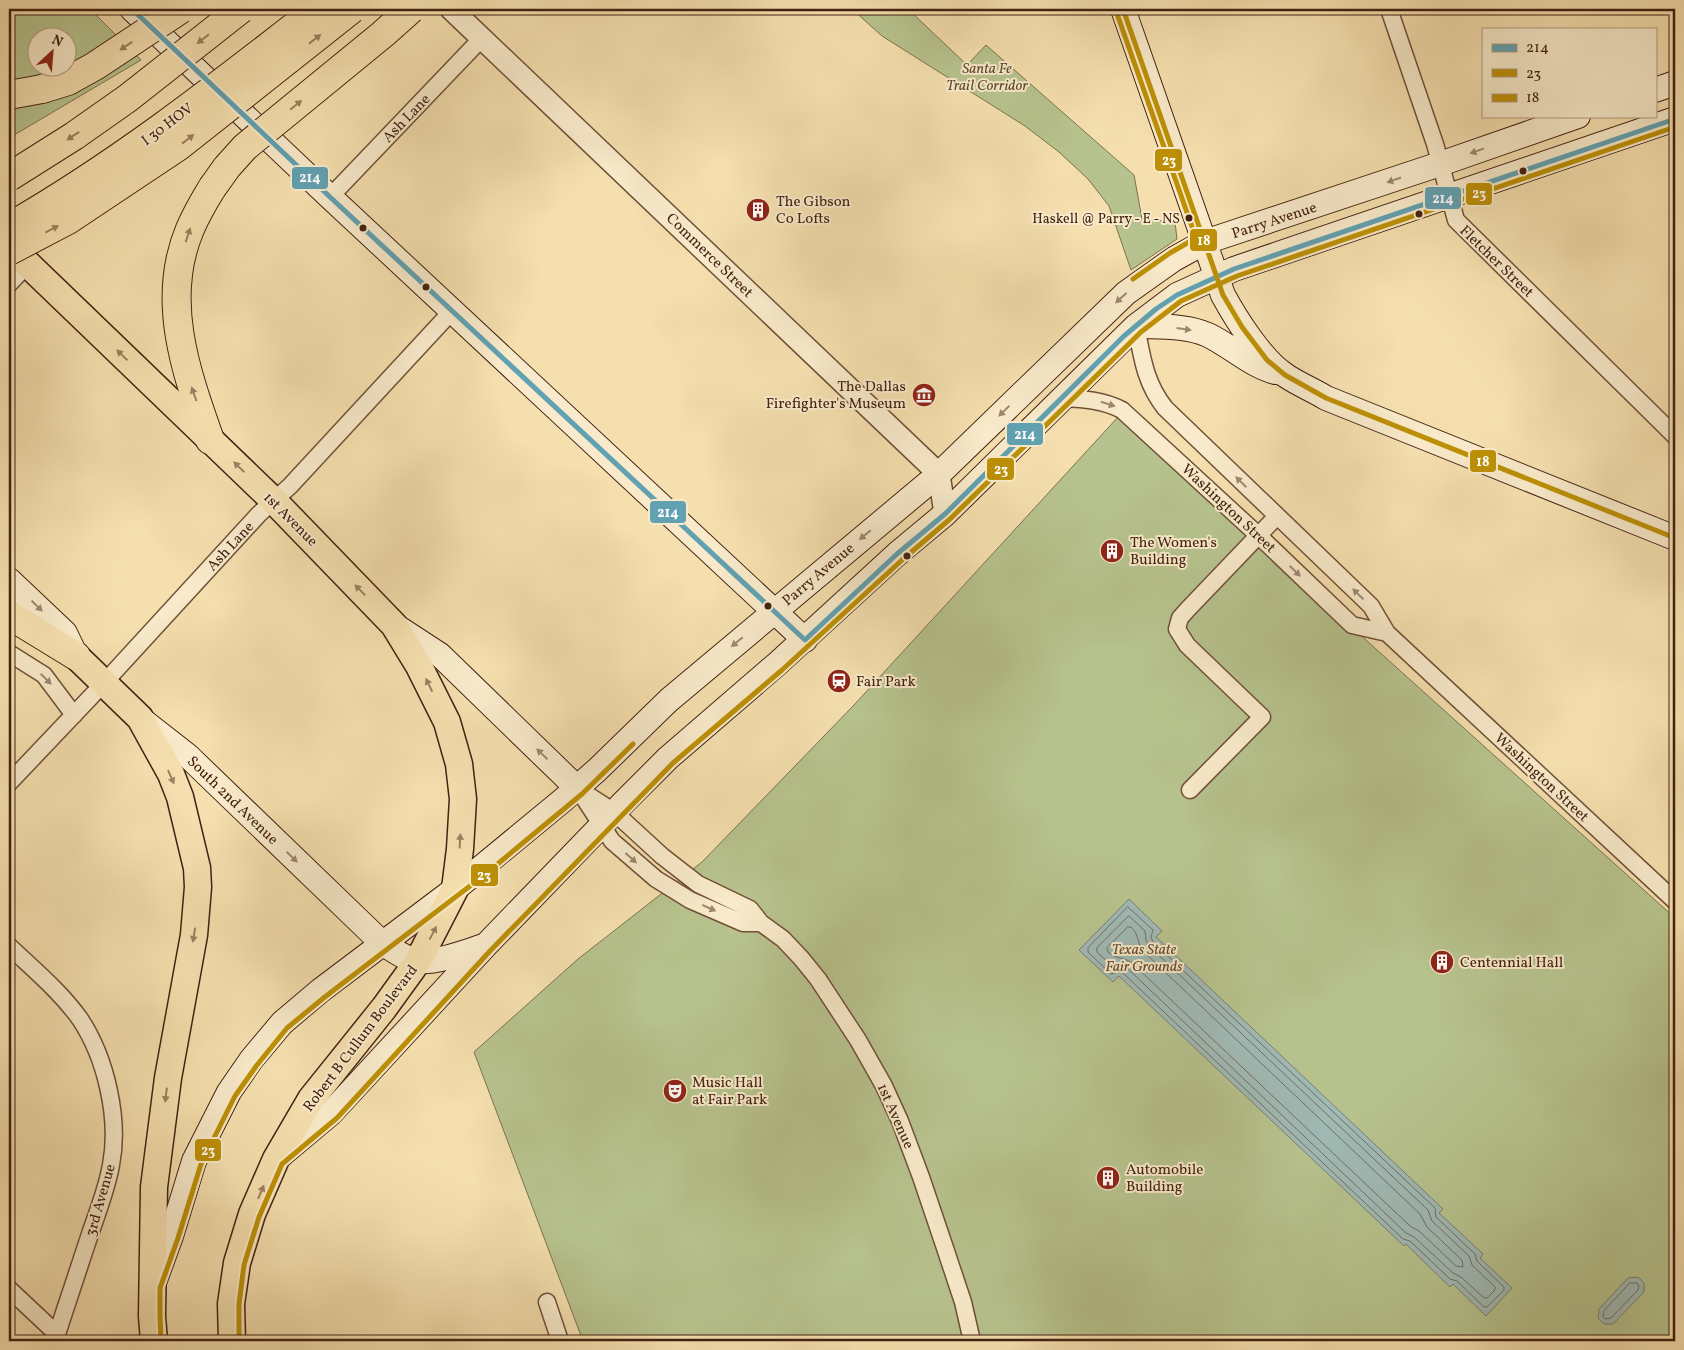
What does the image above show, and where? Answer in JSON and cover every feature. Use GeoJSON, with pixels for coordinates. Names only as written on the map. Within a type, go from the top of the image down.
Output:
{"type":"FeatureCollection","features":[{"type":"Feature","properties":{"kind":"highway"},"geometry":{"type":"LineString","coordinates":[[9,95],[42,89],[68,81],[95,66],[181,9]]}},
{"type":"Feature","properties":{"kind":"highway"},"geometry":{"type":"LineString","coordinates":[[9,176],[74,136],[128,98],[241,9]]}},
{"type":"Feature","properties":{"kind":"highway","name":"I 30 HOV"},"geometry":{"type":"LineString","coordinates":[[9,212],[38,196],[104,153],[295,9]]}},
{"type":"Feature","properties":{"kind":"highway","name":"I 30 HOV"},"geometry":{"type":"LineString","coordinates":[[9,227],[90,178],[140,144],[317,9]]}},
{"type":"Feature","properties":{"kind":"highway"},"geometry":{"type":"LineString","coordinates":[[18,258],[68,220],[179,146],[352,9]]}},
{"type":"Feature","properties":{"kind":"highway"},"geometry":{"type":"LineString","coordinates":[[210,440],[188,377],[179,336],[176,288],[181,259],[190,230],[212,188],[245,147],[411,9]]}},
{"type":"Feature","properties":{"kind":"highway"},"geometry":{"type":"LineString","coordinates":[[9,615],[76,656]]}},
{"type":"Feature","properties":{"kind":"main road"},"geometry":{"type":"LineString","coordinates":[[132,9],[330,198],[804,640]]}},
{"type":"Feature","properties":{"kind":"main road"},"geometry":{"type":"LineString","coordinates":[[1123,9],[1223,295],[1235,317],[1256,345],[1283,375]]}},
{"type":"Feature","properties":{"kind":"main road"},"geometry":{"type":"LineString","coordinates":[[1656,90],[1675,83]]}},
{"type":"Feature","properties":{"kind":"main road","name":"Parry Avenue"},"geometry":{"type":"LineString","coordinates":[[153,1287],[194,1161],[229,1092],[251,1060],[282,1023],[321,990],[454,889],[577,788],[668,700],[938,474],[1126,293],[1174,259],[1205,242],[1572,118]]}},
{"type":"Feature","properties":{"kind":"main road"},"geometry":{"type":"LineString","coordinates":[[276,1159],[331,1113],[485,946],[668,758],[804,640],[897,554],[945,514],[1136,326],[1177,294],[1234,269],[1675,119]]}},
{"type":"Feature","properties":{"kind":"main road","name":"1st Avenue"},"geometry":{"type":"LineString","coordinates":[[9,246],[18,258],[274,500],[394,625],[440,655],[577,788]]}},
{"type":"Feature","properties":{"kind":"main road"},"geometry":{"type":"LineString","coordinates":[[1136,326],[1194,330],[1215,339],[1254,364],[1283,375],[1326,398],[1675,538]]}},
{"type":"Feature","properties":{"kind":"main road","name":"South 2nd Avenue"},"geometry":{"type":"LineString","coordinates":[[9,580],[65,633],[76,656],[103,684],[140,718],[188,756],[382,943],[399,954],[418,961],[448,958],[485,946]]}},
{"type":"Feature","properties":{"kind":"main road","name":"Robert B Cullum Boulevard"},"geometry":{"type":"LineString","coordinates":[[232,1341],[231,1304],[237,1263],[252,1214],[276,1159],[311,1099],[384,1008],[418,961],[454,889],[460,849],[463,799],[459,764],[447,722],[419,666],[394,625]]}},
{"type":"Feature","properties":{"kind":"main road"},"geometry":{"type":"LineString","coordinates":[[140,718],[180,797],[197,868],[198,887],[194,935],[168,1078],[154,1187],[152,1316],[154,1341]]}},
{"type":"Feature","properties":{"kind":"street","name":"Commerce Street"},"geometry":{"type":"LineString","coordinates":[[451,9],[938,474]]}},
{"type":"Feature","properties":{"kind":"street","name":"Fletcher Street"},"geometry":{"type":"LineString","coordinates":[[1389,9],[1440,164],[1456,220],[1675,436]]}},
{"type":"Feature","properties":{"kind":"street","name":"Ash Lane"},"geometry":{"type":"LineString","coordinates":[[330,198],[482,38]]}},
{"type":"Feature","properties":{"kind":"street"},"geometry":{"type":"LineString","coordinates":[[9,284],[18,258]]}},
{"type":"Feature","properties":{"kind":"street","name":"Ash Lane"},"geometry":{"type":"LineString","coordinates":[[9,783],[259,514],[290,486],[452,311]]}},
{"type":"Feature","properties":{"kind":"street","name":"Washington Street"},"geometry":{"type":"LineString","coordinates":[[1136,326],[1148,382],[1165,408],[1371,606],[1387,633],[1675,901]]}},
{"type":"Feature","properties":{"kind":"street","name":"Washington Street"},"geometry":{"type":"LineString","coordinates":[[1063,398],[1088,399],[1122,410],[1258,535],[1352,625],[1387,633]]}},
{"type":"Feature","properties":{"kind":"street"},"geometry":{"type":"LineString","coordinates":[[938,474],[945,514]]}},
{"type":"Feature","properties":{"kind":"street"},"geometry":{"type":"LineString","coordinates":[[1190,790],[1262,717],[1187,645],[1177,629],[1178,623],[1188,609],[1277,516]]}},
{"type":"Feature","properties":{"kind":"street"},"geometry":{"type":"LineString","coordinates":[[9,653],[44,675],[74,715]]}},
{"type":"Feature","properties":{"kind":"street","name":"1st Avenue"},"geometry":{"type":"LineString","coordinates":[[577,788],[607,819],[680,871],[715,894],[750,909],[761,923],[782,939],[801,958],[818,979],[858,1040],[884,1086],[900,1121],[963,1302],[972,1341]]}},
{"type":"Feature","properties":{"kind":"street","name":"1st Avenue"},"geometry":{"type":"LineString","coordinates":[[607,819],[612,841],[646,872],[666,886],[690,900],[743,923],[761,923]]}},
{"type":"Feature","properties":{"kind":"street","name":"3rd Avenue"},"geometry":{"type":"LineString","coordinates":[[9,946],[62,996],[81,1020],[95,1047],[105,1076],[111,1103],[114,1131],[112,1164],[102,1200],[50,1338]]}},
{"type":"Feature","properties":{"kind":"street"},"geometry":{"type":"LineString","coordinates":[[9,1290],[50,1338]]}},
{"type":"Feature","properties":{"kind":"street"},"geometry":{"type":"LineString","coordinates":[[547,1302],[560,1341]]}},
{"type":"Feature","properties":{"kind":"green space"},"geometry":{"type":"Polygon","coordinates":[[[9,9],[90,9],[141,60],[9,138],[9,9]]]}},
{"type":"Feature","properties":{"kind":"green space","name":"Santa Fe Trail Corridor"},"geometry":{"type":"Polygon","coordinates":[[[852,9],[908,9],[967,65],[986,45],[1134,175],[1142,219],[1175,222],[1177,239],[1131,270],[1109,206],[1088,179],[1059,152],[1025,126],[882,36],[852,9]]]}},
{"type":"Feature","properties":{"kind":"green space","name":"Texas State Fair Grounds"},"geometry":{"type":"Polygon","coordinates":[[[1118,417],[1675,918],[1675,1341],[583,1341],[474,1052],[578,959],[702,862],[854,705],[1118,417]]]}},
{"type":"Feature","properties":{"kind":"water"},"geometry":{"type":"Polygon","coordinates":[[[1129,899],[1162,931],[1156,937],[1443,1209],[1439,1213],[1483,1254],[1480,1258],[1512,1288],[1486,1316],[1453,1284],[1450,1287],[1406,1244],[1404,1246],[1119,976],[1113,982],[1079,950],[1129,899]]]}},
{"type":"Feature","properties":{"kind":"water"},"geometry":{"type":"Polygon","coordinates":[[[1638,1277],[1644,1283],[1644,1292],[1613,1324],[1604,1324],[1598,1318],[1599,1309],[1628,1278],[1638,1277]]]}},
{"type":"Feature","properties":{"kind":"transit line","name":"214"},"geometry":{"type":"LineString","coordinates":[[132,9],[330,197],[805,640],[897,554],[945,514],[1124,336],[1156,309],[1177,295],[1234,269],[1675,119]]}},
{"type":"Feature","properties":{"kind":"transit line","name":"18"},"geometry":{"type":"LineString","coordinates":[[1123,9],[1223,295],[1242,327],[1267,360],[1285,375],[1326,398],[1675,538]]}},
{"type":"Feature","properties":{"kind":"transit line","name":"23"},"geometry":{"type":"LineString","coordinates":[[1116,11],[1196,238],[1170,253],[1133,279]]}},
{"type":"Feature","properties":{"kind":"transit line","name":"23"},"geometry":{"type":"LineString","coordinates":[[239,1341],[239,1304],[244,1265],[259,1217],[282,1164],[337,1118],[490,951],[673,763],[782,670],[902,560],[950,519],[1141,332],[1181,301],[1237,276],[1675,127]]}},
{"type":"Feature","properties":{"kind":"transit line","name":"23"},"geometry":{"type":"LineString","coordinates":[[161,1340],[160,1288],[201,1164],[235,1096],[257,1065],[287,1028],[483,876],[582,794],[633,744]]}},
{"type":"Feature","properties":{"kind":"place","name":"The Gibson Co Lofts"},"geometry":{"type":"Point","coordinates":[758,210]}},
{"type":"Feature","properties":{"kind":"place","name":"Haskell @ Parry - E - NS"},"geometry":{"type":"Point","coordinates":[1189,218]}},
{"type":"Feature","properties":{"kind":"place","name":"The Dallas Firefighter's Museum"},"geometry":{"type":"Point","coordinates":[924,395]}},
{"type":"Feature","properties":{"kind":"place","name":"The Women's Building"},"geometry":{"type":"Point","coordinates":[1112,551]}},
{"type":"Feature","properties":{"kind":"place","name":"Fair Park"},"geometry":{"type":"Point","coordinates":[839,681]}},
{"type":"Feature","properties":{"kind":"place","name":"Centennial Hall"},"geometry":{"type":"Point","coordinates":[1442,962]}},
{"type":"Feature","properties":{"kind":"place","name":"Music Hall at Fair Park"},"geometry":{"type":"Point","coordinates":[675,1091]}},
{"type":"Feature","properties":{"kind":"place","name":"Automobile Building"},"geometry":{"type":"Point","coordinates":[1108,1178]}}]}
